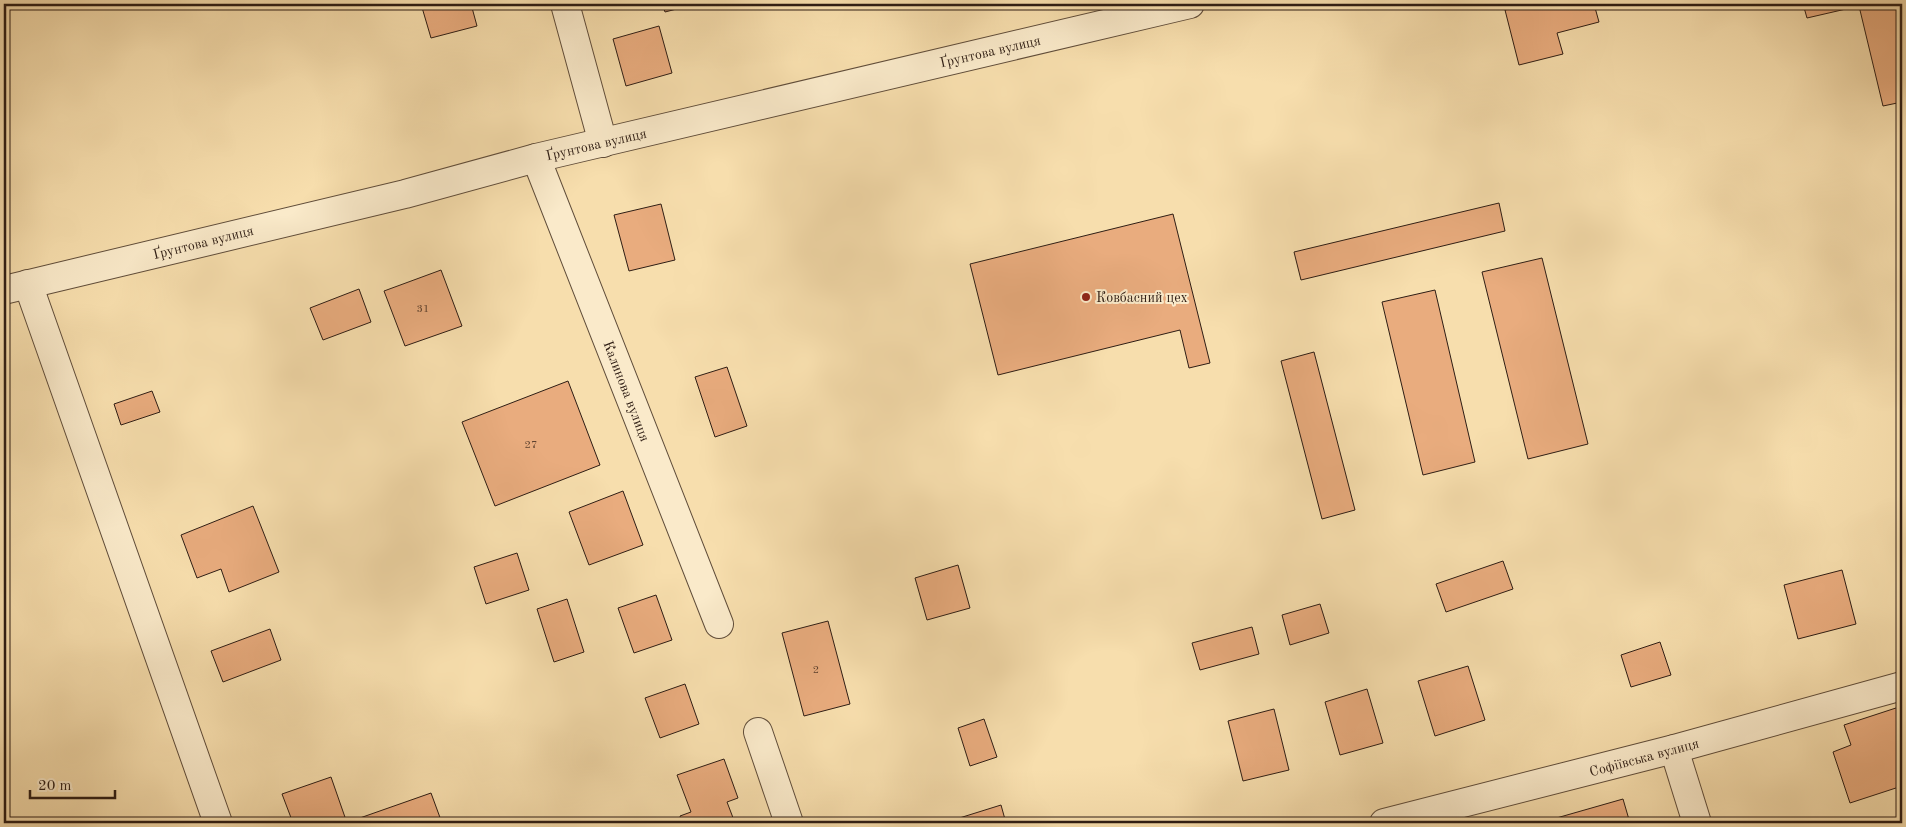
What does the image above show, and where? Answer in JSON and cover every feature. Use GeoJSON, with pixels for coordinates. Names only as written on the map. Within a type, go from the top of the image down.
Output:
{"type":"FeatureCollection","features":[{"type":"Feature","properties":{"kind":"street"},"geometry":{"type":"LineString","coordinates":[[565,4],[603,143]]}},
{"type":"Feature","properties":{"kind":"street","name":"Ґрунтова вулиця"},"geometry":{"type":"LineString","coordinates":[[16,287],[405,194],[536,158],[1190,4]]}},
{"type":"Feature","properties":{"kind":"street","name":"Калинова вулиця"},"geometry":{"type":"LineString","coordinates":[[536,158],[719,624]]}},
{"type":"Feature","properties":{"kind":"street"},"geometry":{"type":"LineString","coordinates":[[16,287],[218,823]]}},
{"type":"Feature","properties":{"kind":"street","name":"Софіївська вулиця"},"geometry":{"type":"LineString","coordinates":[[1384,823],[1674,749],[1902,686]]}},
{"type":"Feature","properties":{"kind":"street"},"geometry":{"type":"LineString","coordinates":[[758,732],[789,823]]}},
{"type":"Feature","properties":{"kind":"street"},"geometry":{"type":"LineString","coordinates":[[1674,749],[1697,823]]}},
{"type":"Feature","properties":{"kind":"building"},"geometry":{"type":"Polygon","coordinates":[[[421,4],[471,4],[477,26],[431,38],[421,4]]]}},
{"type":"Feature","properties":{"kind":"building"},"geometry":{"type":"Polygon","coordinates":[[[662,4],[696,4],[665,12],[662,4]]]}},
{"type":"Feature","properties":{"kind":"building"},"geometry":{"type":"Polygon","coordinates":[[[1530,4],[1594,4],[1599,22],[1557,33],[1563,54],[1519,65],[1505,10],[1530,4]]]}},
{"type":"Feature","properties":{"kind":"building"},"geometry":{"type":"Polygon","coordinates":[[[1803,4],[1902,4],[1902,102],[1883,106],[1859,6],[1807,18],[1803,4]]]}},
{"type":"Feature","properties":{"kind":"building"},"geometry":{"type":"Polygon","coordinates":[[[659,26],[672,73],[626,86],[613,39],[659,26]]]}},
{"type":"Feature","properties":{"kind":"building"},"geometry":{"type":"Polygon","coordinates":[[[1499,203],[1505,231],[1301,280],[1294,252],[1499,203]]]}},
{"type":"Feature","properties":{"kind":"building"},"geometry":{"type":"Polygon","coordinates":[[[661,204],[675,260],[629,271],[614,215],[661,204]]]}},
{"type":"Feature","properties":{"kind":"building","name":"Ковбасний цех"},"geometry":{"type":"Polygon","coordinates":[[[1173,214],[1210,363],[1189,368],[1180,330],[998,375],[970,264],[1173,214]]]}},
{"type":"Feature","properties":{"kind":"building"},"geometry":{"type":"Polygon","coordinates":[[[1542,258],[1588,444],[1528,459],[1482,272],[1542,258]]]}},
{"type":"Feature","properties":{"kind":"building"},"geometry":{"type":"Polygon","coordinates":[[[441,270],[462,326],[405,346],[384,291],[441,270]]]}},
{"type":"Feature","properties":{"kind":"building"},"geometry":{"type":"Polygon","coordinates":[[[359,289],[371,322],[323,340],[310,308],[359,289]]]}},
{"type":"Feature","properties":{"kind":"building"},"geometry":{"type":"Polygon","coordinates":[[[1435,290],[1475,462],[1423,475],[1382,302],[1435,290]]]}},
{"type":"Feature","properties":{"kind":"building"},"geometry":{"type":"Polygon","coordinates":[[[1314,352],[1355,510],[1322,519],[1281,361],[1314,352]]]}},
{"type":"Feature","properties":{"kind":"building"},"geometry":{"type":"Polygon","coordinates":[[[727,367],[747,426],[715,437],[695,377],[727,367]]]}},
{"type":"Feature","properties":{"kind":"building"},"geometry":{"type":"Polygon","coordinates":[[[568,381],[600,465],[495,506],[462,422],[568,381]]]}},
{"type":"Feature","properties":{"kind":"building"},"geometry":{"type":"Polygon","coordinates":[[[152,391],[160,412],[121,425],[114,404],[152,391]]]}},
{"type":"Feature","properties":{"kind":"building"},"geometry":{"type":"Polygon","coordinates":[[[623,491],[643,545],[589,565],[569,512],[623,491]]]}},
{"type":"Feature","properties":{"kind":"building"},"geometry":{"type":"Polygon","coordinates":[[[253,506],[279,572],[229,592],[221,569],[197,578],[181,535],[253,506]]]}},
{"type":"Feature","properties":{"kind":"building"},"geometry":{"type":"Polygon","coordinates":[[[517,553],[529,590],[486,604],[474,567],[517,553]]]}},
{"type":"Feature","properties":{"kind":"building"},"geometry":{"type":"Polygon","coordinates":[[[1503,561],[1513,589],[1446,612],[1436,584],[1503,561]]]}},
{"type":"Feature","properties":{"kind":"building"},"geometry":{"type":"Polygon","coordinates":[[[958,565],[970,608],[927,620],[915,578],[958,565]]]}},
{"type":"Feature","properties":{"kind":"building"},"geometry":{"type":"Polygon","coordinates":[[[1842,570],[1856,624],[1798,639],[1784,585],[1842,570]]]}},
{"type":"Feature","properties":{"kind":"building"},"geometry":{"type":"Polygon","coordinates":[[[656,595],[672,640],[634,653],[618,608],[656,595]]]}},
{"type":"Feature","properties":{"kind":"building"},"geometry":{"type":"Polygon","coordinates":[[[567,599],[584,652],[554,662],[537,609],[567,599]]]}},
{"type":"Feature","properties":{"kind":"building"},"geometry":{"type":"Polygon","coordinates":[[[1320,604],[1329,633],[1290,645],[1282,615],[1320,604]]]}},
{"type":"Feature","properties":{"kind":"building"},"geometry":{"type":"Polygon","coordinates":[[[828,621],[850,704],[804,716],[782,633],[828,621]]]}},
{"type":"Feature","properties":{"kind":"building"},"geometry":{"type":"Polygon","coordinates":[[[1252,627],[1259,654],[1200,670],[1192,643],[1252,627]]]}},
{"type":"Feature","properties":{"kind":"building"},"geometry":{"type":"Polygon","coordinates":[[[270,629],[281,660],[223,682],[211,651],[270,629]]]}},
{"type":"Feature","properties":{"kind":"building"},"geometry":{"type":"Polygon","coordinates":[[[1660,642],[1671,675],[1631,687],[1621,655],[1660,642]]]}},
{"type":"Feature","properties":{"kind":"building"},"geometry":{"type":"Polygon","coordinates":[[[1468,666],[1485,720],[1435,736],[1418,681],[1468,666]]]}},
{"type":"Feature","properties":{"kind":"building"},"geometry":{"type":"Polygon","coordinates":[[[685,684],[699,724],[660,738],[645,698],[685,684]]]}},
{"type":"Feature","properties":{"kind":"building"},"geometry":{"type":"Polygon","coordinates":[[[1367,689],[1383,743],[1340,755],[1325,702],[1367,689]]]}},
{"type":"Feature","properties":{"kind":"building"},"geometry":{"type":"Polygon","coordinates":[[[1902,706],[1902,753],[1899,754],[1902,765],[1902,786],[1850,803],[1833,752],[1851,745],[1844,725],[1902,706]]]}},
{"type":"Feature","properties":{"kind":"building"},"geometry":{"type":"Polygon","coordinates":[[[1274,709],[1289,770],[1243,781],[1228,721],[1274,709]]]}},
{"type":"Feature","properties":{"kind":"building"},"geometry":{"type":"Polygon","coordinates":[[[984,719],[997,757],[970,766],[958,728],[984,719]]]}},
{"type":"Feature","properties":{"kind":"building"},"geometry":{"type":"Polygon","coordinates":[[[724,759],[738,798],[727,802],[735,823],[682,823],[680,816],[691,812],[677,775],[724,759]]]}},
{"type":"Feature","properties":{"kind":"building"},"geometry":{"type":"Polygon","coordinates":[[[331,777],[347,823],[293,823],[282,794],[331,777]]]}},
{"type":"Feature","properties":{"kind":"building"},"geometry":{"type":"Polygon","coordinates":[[[431,793],[442,823],[359,823],[357,819],[431,793]]]}},
{"type":"Feature","properties":{"kind":"building"},"geometry":{"type":"Polygon","coordinates":[[[1623,799],[1630,823],[1554,823],[1553,819],[1623,799]]]}},
{"type":"Feature","properties":{"kind":"building"},"geometry":{"type":"Polygon","coordinates":[[[1001,805],[1006,823],[954,823],[953,820],[1001,805]]]}},
{"type":"Feature","properties":{"kind":"building"},"geometry":{"type":"Polygon","coordinates":[[[1519,819],[1521,823],[1504,823],[1519,819]]]}},
{"type":"Feature","properties":{"kind":"place","name":"Ковбасний цех"},"geometry":{"type":"Point","coordinates":[1086,297]}}]}
